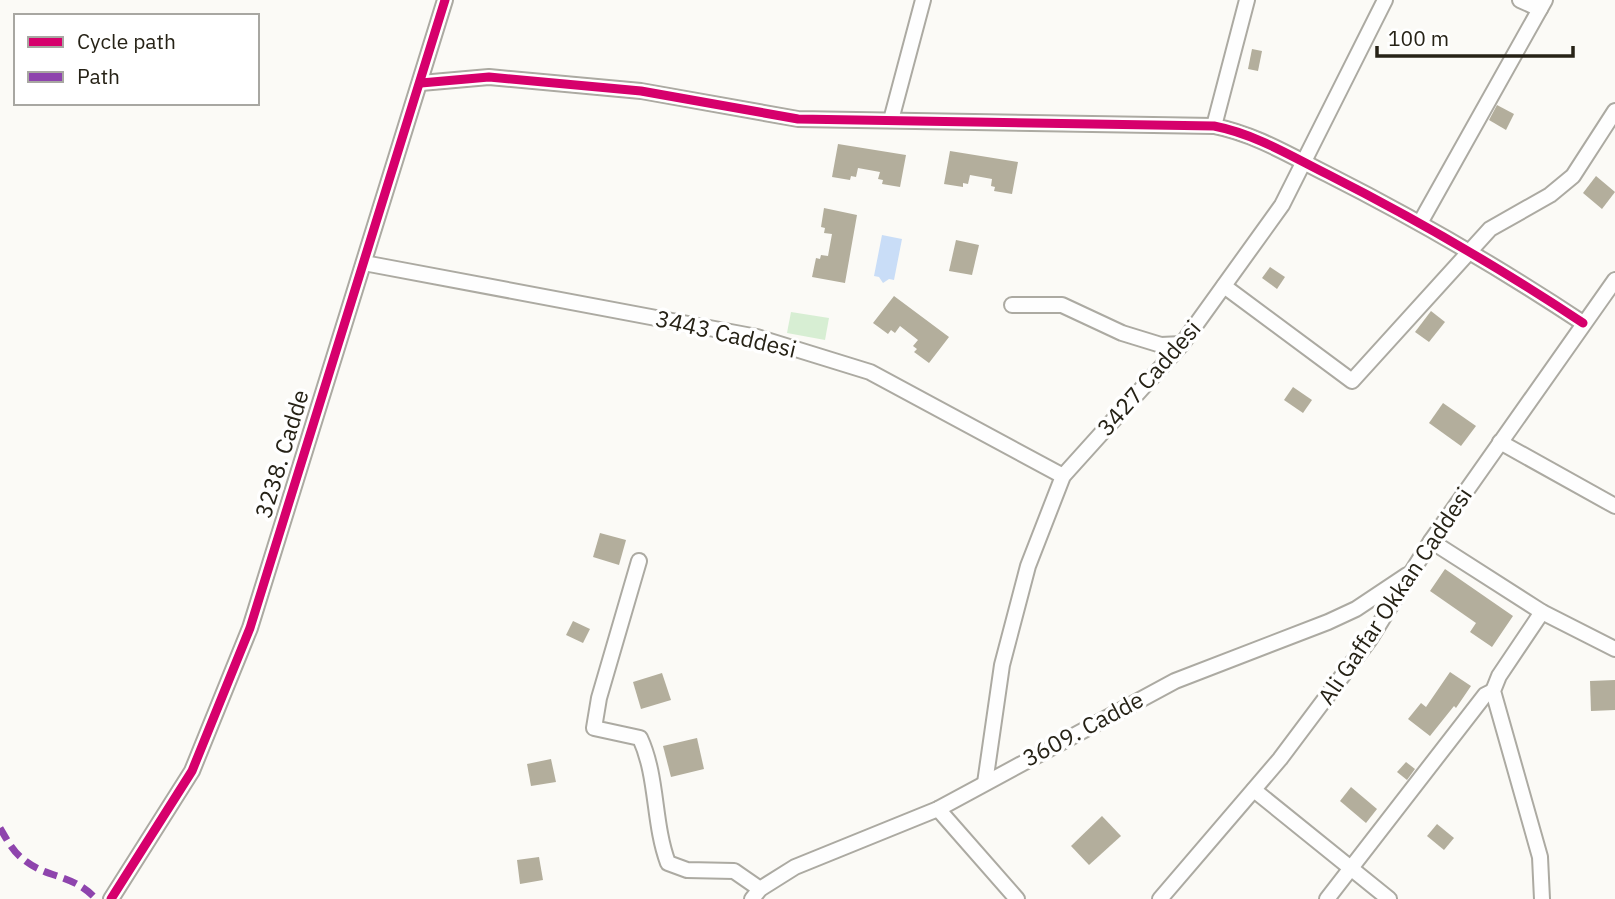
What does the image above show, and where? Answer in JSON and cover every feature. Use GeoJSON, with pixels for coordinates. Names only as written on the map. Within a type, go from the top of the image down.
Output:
{"type":"FeatureCollection","features":[{"type":"Feature","properties":{"kind":"street","name":"3238. Cadde"},"geometry":{"type":"LineString","coordinates":[[111,899],[192,771],[250,628],[445,0]]}},
{"type":"Feature","properties":{"kind":"street"},"geometry":{"type":"LineString","coordinates":[[891,120],[923,0]]}},
{"type":"Feature","properties":{"kind":"street"},"geometry":{"type":"LineString","coordinates":[[1214,126],[1247,0]]}},
{"type":"Feature","properties":{"kind":"street","name":"3427 Caddesi"},"geometry":{"type":"LineString","coordinates":[[985,783],[1002,665],[1028,566],[1063,476],[1182,344],[1282,205],[1385,0]]}},
{"type":"Feature","properties":{"kind":"street"},"geometry":{"type":"LineString","coordinates":[[1420,223],[1542,5],[1520,0]]}},
{"type":"Feature","properties":{"kind":"street"},"geometry":{"type":"LineString","coordinates":[[421,83],[489,77],[641,91],[798,119],[1214,126],[1240,131],[1471,251],[1583,323]]}},
{"type":"Feature","properties":{"kind":"street"},"geometry":{"type":"LineString","coordinates":[[1224,286],[1352,381],[1490,229],[1550,195],[1573,176],[1615,111]]}},
{"type":"Feature","properties":{"kind":"street","name":"3443 Caddesi"},"geometry":{"type":"LineString","coordinates":[[364,263],[757,337],[870,372],[1063,476]]}},
{"type":"Feature","properties":{"kind":"street","name":"Ali Gaffar Okkan Caddesi"},"geometry":{"type":"LineString","coordinates":[[1160,899],[1254,790],[1370,639],[1431,541],[1615,280]]}},
{"type":"Feature","properties":{"kind":"street"},"geometry":{"type":"LineString","coordinates":[[1012,305],[1062,305],[1122,333],[1161,345],[1182,344]]}},
{"type":"Feature","properties":{"kind":"street"},"geometry":{"type":"LineString","coordinates":[[1500,442],[1615,506]]}},
{"type":"Feature","properties":{"kind":"street"},"geometry":{"type":"LineString","coordinates":[[1431,541],[1542,612],[1615,649]]}},
{"type":"Feature","properties":{"kind":"street"},"geometry":{"type":"LineString","coordinates":[[639,561],[599,698],[594,728],[640,738],[647,752],[659,839],[668,863],[687,870],[734,871],[756,894]]}},
{"type":"Feature","properties":{"kind":"street","name":"3609. Cadde"},"geometry":{"type":"LineString","coordinates":[[756,894],[795,867],[938,809],[1175,681],[1356,609],[1409,574]]}},
{"type":"Feature","properties":{"kind":"street"},"geometry":{"type":"LineString","coordinates":[[1542,612],[1499,676],[1493,691],[1540,857],[1542,899]]}},
{"type":"Feature","properties":{"kind":"street"},"geometry":{"type":"LineString","coordinates":[[1327,899],[1485,695],[1493,691]]}},
{"type":"Feature","properties":{"kind":"street"},"geometry":{"type":"LineString","coordinates":[[1254,790],[1390,899]]}},
{"type":"Feature","properties":{"kind":"street"},"geometry":{"type":"LineString","coordinates":[[938,809],[1017,899]]}},
{"type":"Feature","properties":{"kind":"green space"},"geometry":{"type":"Polygon","coordinates":[[[791,312],[829,318],[825,340],[787,333],[791,312]]]}},
{"type":"Feature","properties":{"kind":"water"},"geometry":{"type":"Polygon","coordinates":[[[882,235],[902,239],[894,280],[889,279],[883,283],[879,277],[874,276],[882,235]]]}},
{"type":"Feature","properties":{"kind":"building"},"geometry":{"type":"Polygon","coordinates":[[[1252,49],[1262,51],[1258,71],[1248,69],[1252,49]]]}},
{"type":"Feature","properties":{"kind":"building"},"geometry":{"type":"Polygon","coordinates":[[[1497,105],[1514,114],[1506,130],[1489,120],[1497,105]]]}},
{"type":"Feature","properties":{"kind":"building"},"geometry":{"type":"Polygon","coordinates":[[[838,144],[906,155],[900,187],[882,184],[883,180],[878,179],[880,172],[858,168],[856,177],[851,176],[850,180],[832,177],[838,144]]]}},
{"type":"Feature","properties":{"kind":"building"},"geometry":{"type":"Polygon","coordinates":[[[950,151],[1018,162],[1012,194],[994,191],[995,187],[991,186],[992,179],[970,175],[968,184],[963,183],[963,187],[944,184],[950,151]]]}},
{"type":"Feature","properties":{"kind":"building"},"geometry":{"type":"Polygon","coordinates":[[[1596,176],[1615,192],[1602,209],[1583,193],[1596,176]]]}},
{"type":"Feature","properties":{"kind":"building"},"geometry":{"type":"Polygon","coordinates":[[[824,208],[857,215],[845,283],[812,277],[816,258],[820,259],[821,255],[828,256],[832,234],[824,233],[825,228],[821,227],[824,208]]]}},
{"type":"Feature","properties":{"kind":"building"},"geometry":{"type":"Polygon","coordinates":[[[956,240],[979,245],[972,275],[949,271],[956,240]]]}},
{"type":"Feature","properties":{"kind":"building"},"geometry":{"type":"Polygon","coordinates":[[[1270,267],[1285,277],[1277,289],[1262,278],[1270,267]]]}},
{"type":"Feature","properties":{"kind":"building"},"geometry":{"type":"Polygon","coordinates":[[[894,296],[949,337],[929,363],[914,352],[917,349],[913,346],[918,340],[900,326],[895,333],[891,330],[888,334],[873,323],[894,296]]]}},
{"type":"Feature","properties":{"kind":"building"},"geometry":{"type":"Polygon","coordinates":[[[1431,311],[1445,322],[1429,342],[1415,332],[1431,311]]]}},
{"type":"Feature","properties":{"kind":"building"},"geometry":{"type":"Polygon","coordinates":[[[1293,387],[1312,400],[1303,413],[1284,400],[1293,387]]]}},
{"type":"Feature","properties":{"kind":"building"},"geometry":{"type":"Polygon","coordinates":[[[1443,403],[1476,426],[1461,446],[1429,423],[1443,403]]]}},
{"type":"Feature","properties":{"kind":"building"},"geometry":{"type":"Polygon","coordinates":[[[600,533],[626,540],[619,565],[593,557],[600,533]]]}},
{"type":"Feature","properties":{"kind":"building"},"geometry":{"type":"Polygon","coordinates":[[[1445,569],[1513,616],[1492,647],[1470,632],[1476,623],[1430,591],[1445,569]]]}},
{"type":"Feature","properties":{"kind":"building"},"geometry":{"type":"Polygon","coordinates":[[[573,621],[590,629],[583,643],[566,635],[573,621]]]}},
{"type":"Feature","properties":{"kind":"building"},"geometry":{"type":"Polygon","coordinates":[[[1450,672],[1471,686],[1456,708],[1454,706],[1430,736],[1408,719],[1421,703],[1426,707],[1450,672]]]}},
{"type":"Feature","properties":{"kind":"building"},"geometry":{"type":"Polygon","coordinates":[[[662,673],[671,700],[641,709],[633,682],[662,673]]]}},
{"type":"Feature","properties":{"kind":"building"},"geometry":{"type":"Polygon","coordinates":[[[1615,680],[1615,710],[1591,711],[1590,681],[1615,680]]]}},
{"type":"Feature","properties":{"kind":"building"},"geometry":{"type":"Polygon","coordinates":[[[697,738],[704,769],[671,777],[663,746],[697,738]]]}},
{"type":"Feature","properties":{"kind":"building"},"geometry":{"type":"Polygon","coordinates":[[[551,759],[556,782],[531,786],[527,764],[551,759]]]}},
{"type":"Feature","properties":{"kind":"building"},"geometry":{"type":"Polygon","coordinates":[[[1406,762],[1415,769],[1407,780],[1397,772],[1406,762]]]}},
{"type":"Feature","properties":{"kind":"building"},"geometry":{"type":"Polygon","coordinates":[[[1351,787],[1377,809],[1366,823],[1340,801],[1351,787]]]}},
{"type":"Feature","properties":{"kind":"building"},"geometry":{"type":"Polygon","coordinates":[[[1102,816],[1121,836],[1089,865],[1071,846],[1102,816]]]}},
{"type":"Feature","properties":{"kind":"building"},"geometry":{"type":"Polygon","coordinates":[[[1437,824],[1454,838],[1444,850],[1427,836],[1437,824]]]}},
{"type":"Feature","properties":{"kind":"building"},"geometry":{"type":"Polygon","coordinates":[[[539,857],[543,880],[520,884],[517,860],[539,857]]]}},
{"type":"Feature","properties":{"kind":"marked path"},"geometry":{"type":"LineString","coordinates":[[0,828],[23,859],[41,870],[69,880],[96,899]]}},
{"type":"Feature","properties":{"kind":"cycle path"},"geometry":{"type":"LineString","coordinates":[[111,899],[192,771],[250,628],[445,0]]}},
{"type":"Feature","properties":{"kind":"cycle path"},"geometry":{"type":"LineString","coordinates":[[421,83],[489,77],[641,91],[798,119],[1214,126],[1244,134],[1272,146],[1425,226],[1583,323]]}}]}
